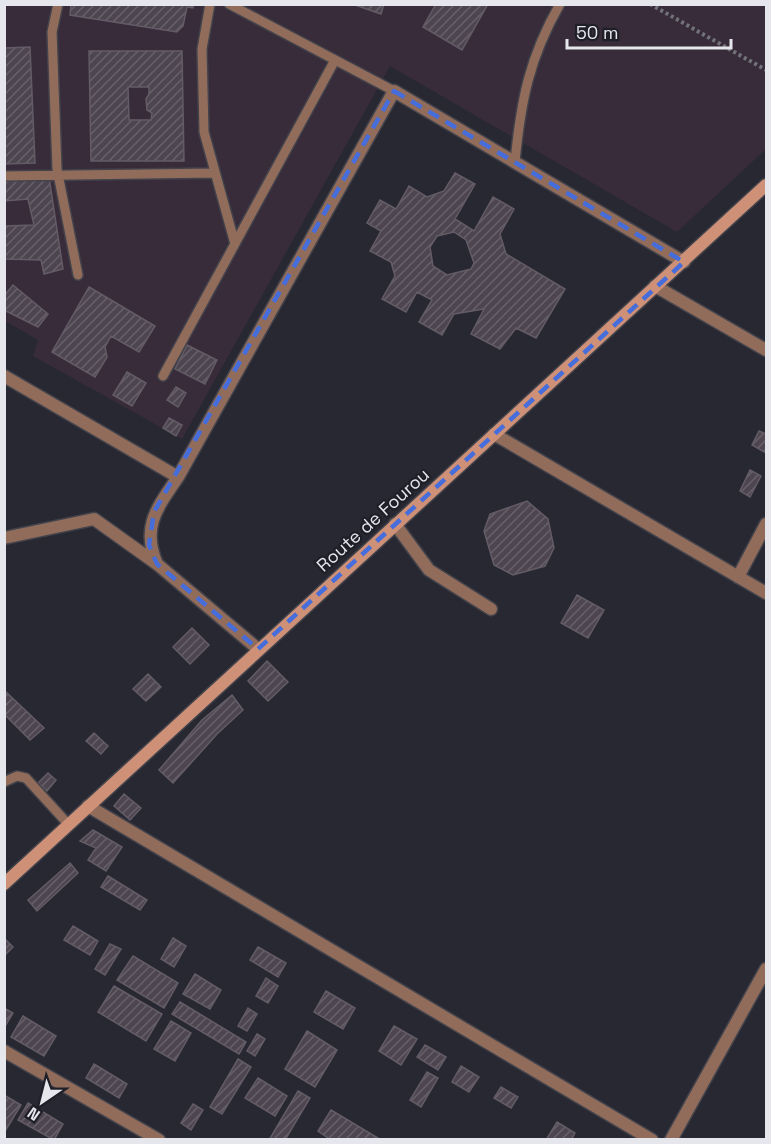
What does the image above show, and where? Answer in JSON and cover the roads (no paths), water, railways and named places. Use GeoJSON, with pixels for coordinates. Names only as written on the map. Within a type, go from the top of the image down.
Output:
{"type":"FeatureCollection","features":[{"type":"Feature","properties":{"kind":"main road","name":"Route de Fourou"},"geometry":{"type":"LineString","coordinates":[[4,884],[766,185]]}},
{"type":"Feature","properties":{"kind":"street"},"geometry":{"type":"LineString","coordinates":[[157,564],[149,545],[154,512],[178,477],[394,91],[684,262]]}},
{"type":"Feature","properties":{"kind":"street"},"geometry":{"type":"LineString","coordinates":[[654,286],[766,350]]}},
{"type":"Feature","properties":{"kind":"street"},"geometry":{"type":"LineString","coordinates":[[4,376],[178,477]]}},
{"type":"Feature","properties":{"kind":"street"},"geometry":{"type":"LineString","coordinates":[[494,434],[766,593]]}},
{"type":"Feature","properties":{"kind":"street"},"geometry":{"type":"LineString","coordinates":[[4,538],[94,519],[157,564],[258,649]]}},
{"type":"Feature","properties":{"kind":"street"},"geometry":{"type":"LineString","coordinates":[[395,524],[429,570],[491,609]]}},
{"type":"Feature","properties":{"kind":"street"},"geometry":{"type":"LineString","coordinates":[[738,577],[766,524]]}},
{"type":"Feature","properties":{"kind":"street"},"geometry":{"type":"LineString","coordinates":[[88,806],[652,1140]]}},
{"type":"Feature","properties":{"kind":"street"},"geometry":{"type":"LineString","coordinates":[[671,1140],[766,969]]}},
{"type":"Feature","properties":{"kind":"street"},"geometry":{"type":"LineString","coordinates":[[4,1051],[159,1140]]}},
{"type":"Feature","properties":{"kind":"lane"},"geometry":{"type":"LineString","coordinates":[[58,4],[52,32],[58,175],[78,275]]}},
{"type":"Feature","properties":{"kind":"lane"},"geometry":{"type":"LineString","coordinates":[[210,4],[202,49],[204,132],[235,244]]}},
{"type":"Feature","properties":{"kind":"lane"},"geometry":{"type":"LineString","coordinates":[[229,4],[394,91]]}},
{"type":"Feature","properties":{"kind":"lane"},"geometry":{"type":"LineString","coordinates":[[515,161],[521,101],[534,56],[560,4]]}},
{"type":"Feature","properties":{"kind":"lane"},"geometry":{"type":"LineString","coordinates":[[163,376],[335,60]]}},
{"type":"Feature","properties":{"kind":"lane"},"geometry":{"type":"LineString","coordinates":[[4,176],[215,173]]}},
{"type":"Feature","properties":{"kind":"lane"},"geometry":{"type":"LineString","coordinates":[[4,782],[17,776],[26,778],[69,825]]}}]}
